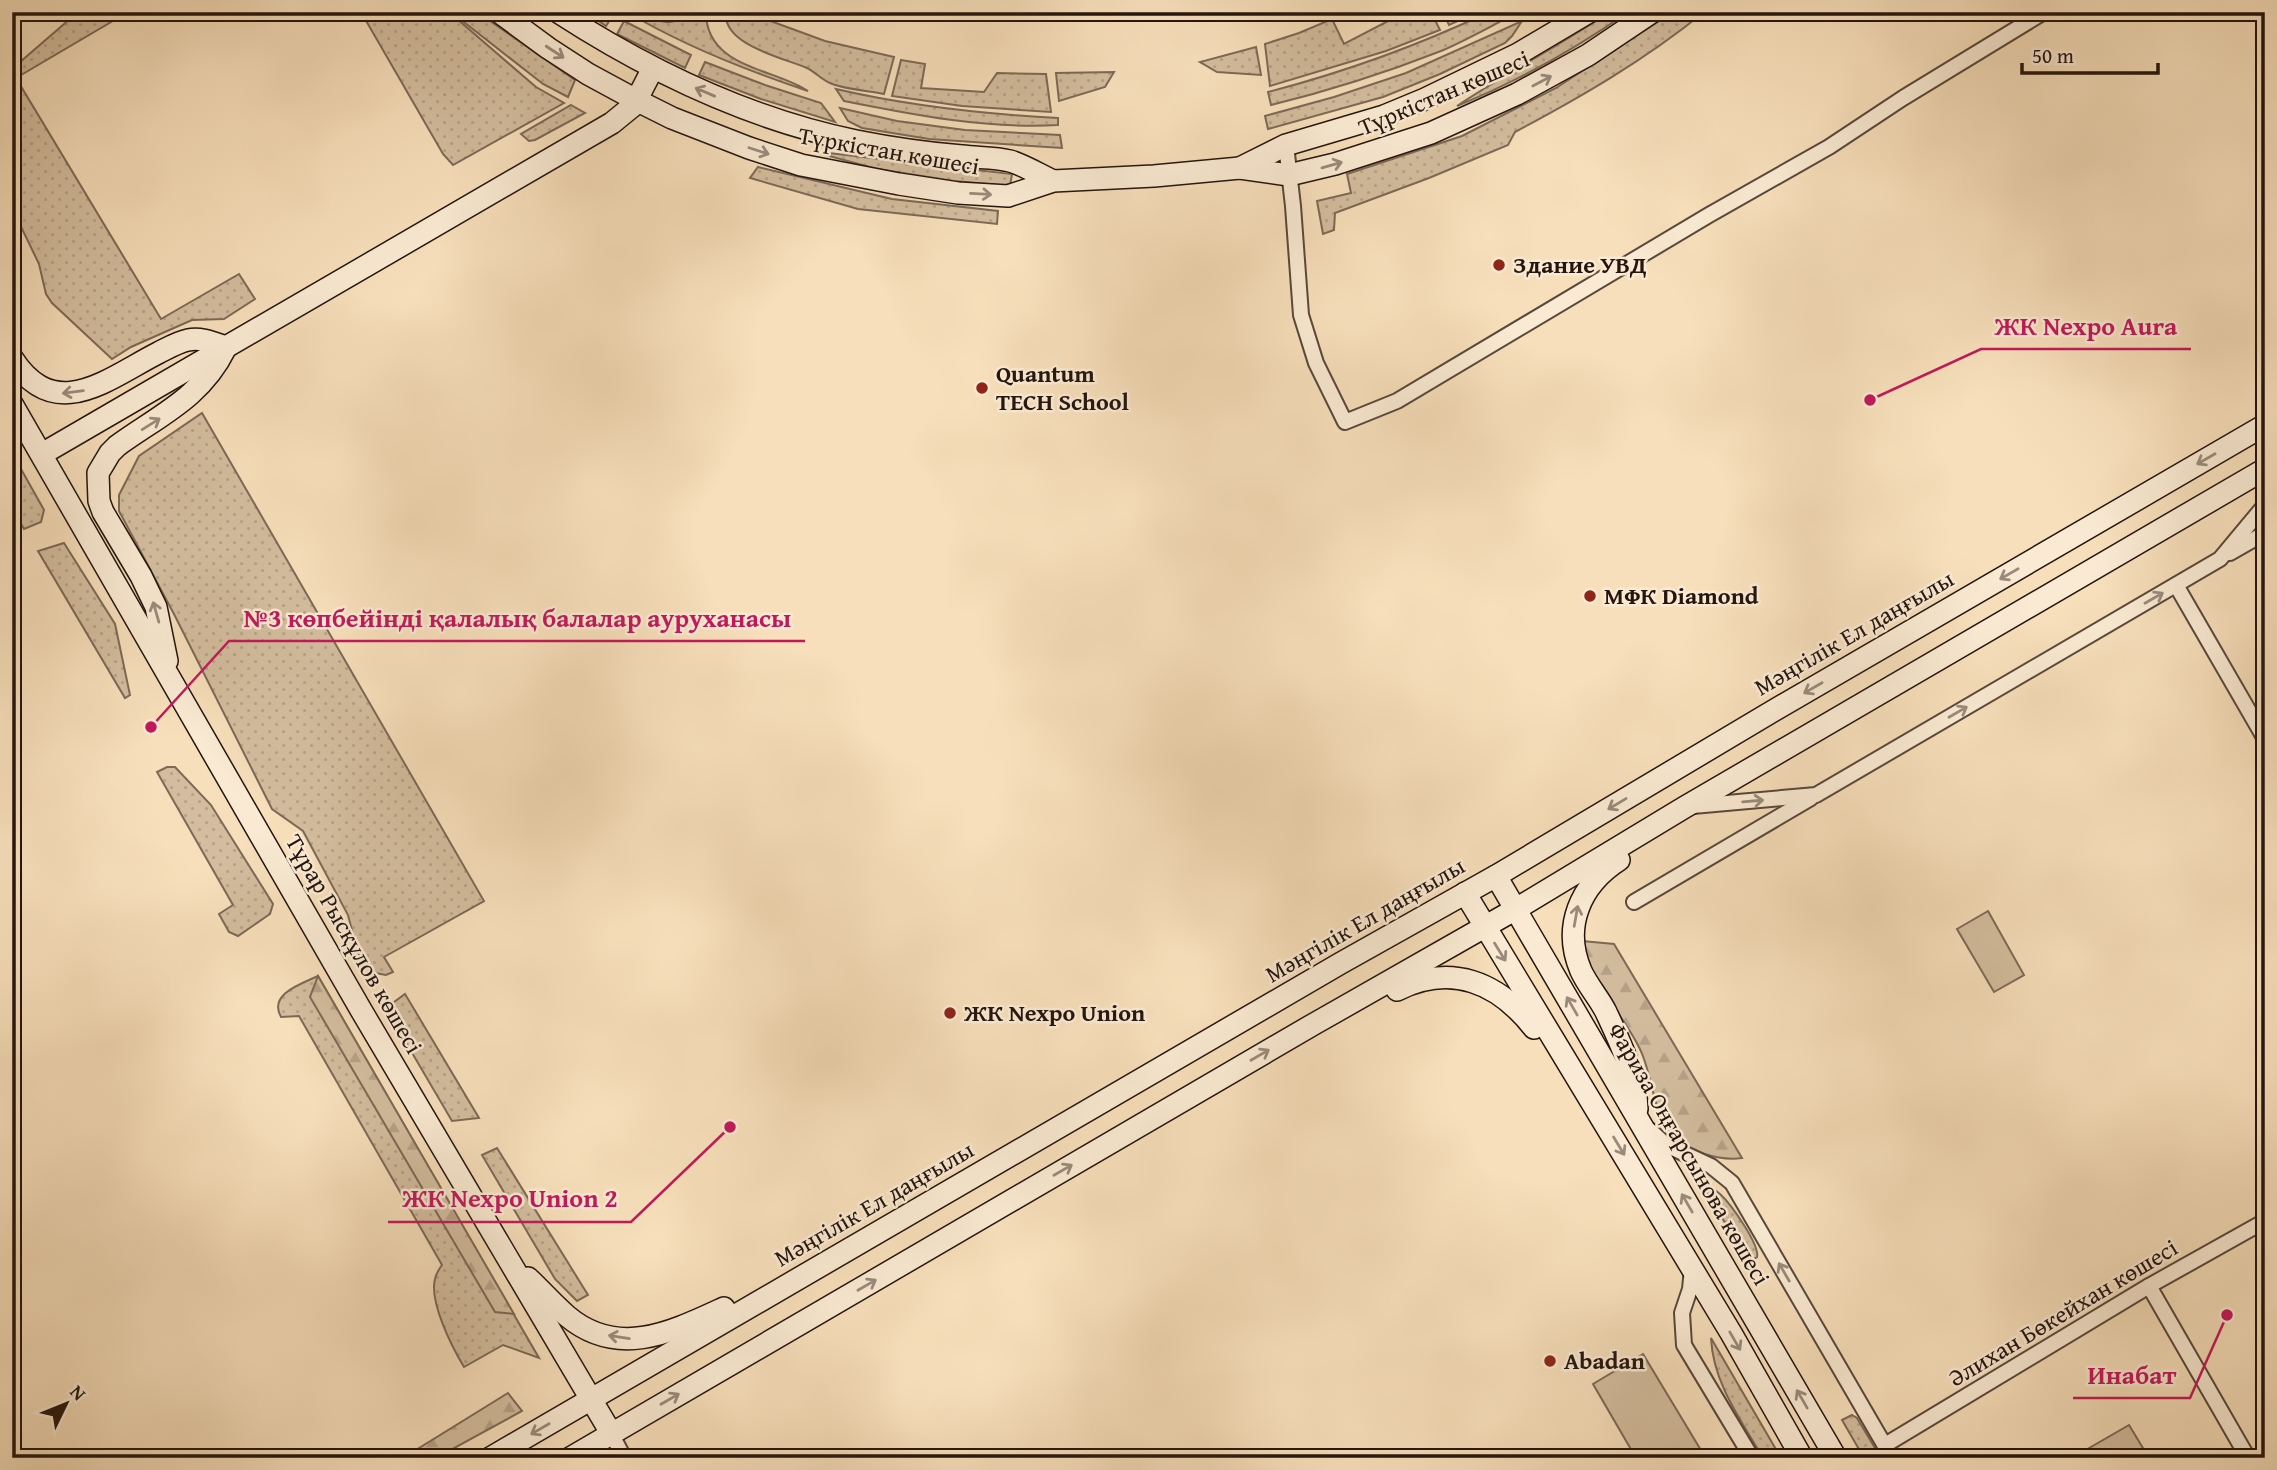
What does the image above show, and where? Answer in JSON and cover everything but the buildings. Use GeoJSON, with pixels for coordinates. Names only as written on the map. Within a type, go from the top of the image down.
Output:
{"type":"FeatureCollection","features":[{"type":"Feature","properties":{"kind":"street","name":"Түркістан көшесі"},"geometry":{"type":"LineString","coordinates":[[499,12],[558,54],[636,100],[673,118],[749,148],[829,171],[958,193],[1008,196],[1053,181],[1240,168],[1289,175],[1335,164],[1391,147],[1482,111],[1559,72],[1651,12]]}},
{"type":"Feature","properties":{"kind":"street","name":"Түркістан көшесі"},"geometry":{"type":"LineString","coordinates":[[558,12],[605,43],[653,68],[746,108],[822,133],[919,152],[1010,161],[1053,181]]}},
{"type":"Feature","properties":{"kind":"street","name":"Түркістан көшесі"},"geometry":{"type":"LineString","coordinates":[[1240,168],[1286,145],[1384,116],[1425,99],[1518,54],[1589,12]]}},
{"type":"Feature","properties":{"kind":"street"},"geometry":{"type":"LineString","coordinates":[[1286,145],[1301,315],[1316,363],[1345,422],[1397,401],[1697,222],[1829,147],[1903,98],[2044,12]]}},
{"type":"Feature","properties":{"kind":"street"},"geometry":{"type":"LineString","coordinates":[[42,454],[612,123],[629,111],[653,68]]}},
{"type":"Feature","properties":{"kind":"street"},"geometry":{"type":"LineString","coordinates":[[12,358],[31,381],[71,394],[96,387],[190,339],[226,347]]}},
{"type":"Feature","properties":{"kind":"street"},"geometry":{"type":"LineString","coordinates":[[170,679],[156,607],[103,512],[98,491],[99,473],[117,446],[188,397],[216,366],[226,347]]}},
{"type":"Feature","properties":{"kind":"street","name":"Тұрар Рысқұлов көшесі"},"geometry":{"type":"LineString","coordinates":[[12,404],[624,1458]]}},
{"type":"Feature","properties":{"kind":"street","name":"Тұрар Рысқұлов көшесі"},"geometry":{"type":"LineString","coordinates":[[12,420],[42,454]]}},
{"type":"Feature","properties":{"kind":"street","name":"Мәңгілік Ел даңғылы"},"geometry":{"type":"LineString","coordinates":[[491,1458],[1340,963],[1496,876],[1773,711],[2265,425]]}},
{"type":"Feature","properties":{"kind":"street"},"geometry":{"type":"LineString","coordinates":[[570,1458],[1516,909],[2265,469]]}},
{"type":"Feature","properties":{"kind":"street"},"geometry":{"type":"LineString","coordinates":[[2220,559],[2265,505]]}},
{"type":"Feature","properties":{"kind":"street"},"geometry":{"type":"LineString","coordinates":[[1634,902],[2265,533]]}},
{"type":"Feature","properties":{"kind":"street"},"geometry":{"type":"LineString","coordinates":[[2176,585],[2265,739]]}},
{"type":"Feature","properties":{"kind":"street"},"geometry":{"type":"LineString","coordinates":[[1816,795],[1677,812],[1644,842],[1594,880],[1580,900],[1575,914],[1573,940],[1580,969],[1605,1010],[1631,1072],[1637,1094],[1637,1118],[1666,1144],[1710,1166],[1732,1183],[1889,1452]]}},
{"type":"Feature","properties":{"kind":"street","name":"Фариза Оңғарсынова көшесі"},"geometry":{"type":"LineString","coordinates":[[1496,876],[1836,1458]]}},
{"type":"Feature","properties":{"kind":"street"},"geometry":{"type":"LineString","coordinates":[[1465,893],[1692,1269],[1802,1458]]}},
{"type":"Feature","properties":{"kind":"street"},"geometry":{"type":"LineString","coordinates":[[1314,1024],[1359,1008],[1415,981],[1439,977],[1464,979],[1490,988],[1518,1008],[1547,1045],[1566,1058]]}},
{"type":"Feature","properties":{"kind":"street","name":"Әлихан Бөкейхан көшесі"},"geometry":{"type":"LineString","coordinates":[[1889,1452],[2149,1286],[2265,1221]]}},
{"type":"Feature","properties":{"kind":"street"},"geometry":{"type":"LineString","coordinates":[[506,1256],[568,1317],[590,1331],[619,1339],[638,1339],[674,1331],[840,1254]]}},
{"type":"Feature","properties":{"kind":"street"},"geometry":{"type":"LineString","coordinates":[[1692,1269],[1690,1289],[1682,1313],[1684,1345],[1752,1458]]}},
{"type":"Feature","properties":{"kind":"street"},"geometry":{"type":"LineString","coordinates":[[2149,1286],[2248,1458]]}},
{"type":"Feature","properties":{"kind":"street"},"geometry":{"type":"LineString","coordinates":[[1774,1410],[1821,1458]]}},
{"type":"Feature","properties":{"kind":"green space"},"geometry":{"type":"Polygon","coordinates":[[[78,12],[128,12],[16,78],[161,319],[239,274],[255,299],[224,319],[192,320],[131,347],[112,359],[52,303],[46,294],[39,264],[12,208],[12,69],[78,12]]]}},
{"type":"Feature","properties":{"kind":"green space"},"geometry":{"type":"Polygon","coordinates":[[[361,12],[449,12],[536,87],[564,103],[453,165],[443,154],[361,12]]]}},
{"type":"Feature","properties":{"kind":"green space"},"geometry":{"type":"Polygon","coordinates":[[[451,12],[477,12],[575,80],[568,97],[543,84],[451,12]]]}},
{"type":"Feature","properties":{"kind":"green space"},"geometry":{"type":"Polygon","coordinates":[[[586,12],[609,12],[613,15],[606,26],[586,12]]]}},
{"type":"Feature","properties":{"kind":"green space"},"geometry":{"type":"Polygon","coordinates":[[[627,12],[667,22],[706,12],[709,31],[717,45],[729,56],[808,91],[715,56],[670,36],[627,12]]]}},
{"type":"Feature","properties":{"kind":"green space"},"geometry":{"type":"Polygon","coordinates":[[[726,12],[746,12],[825,41],[894,57],[884,94],[835,85],[807,68],[756,49],[734,33],[727,23],[726,12]]]}},
{"type":"Feature","properties":{"kind":"green space"},"geometry":{"type":"Polygon","coordinates":[[[1393,12],[1431,12],[1440,30],[1386,51],[1270,86],[1265,44],[1332,19],[1344,44],[1392,19],[1393,12]]]}},
{"type":"Feature","properties":{"kind":"green space"},"geometry":{"type":"Polygon","coordinates":[[[1443,12],[1478,12],[1449,25],[1443,12]]]}},
{"type":"Feature","properties":{"kind":"green space"},"geometry":{"type":"Polygon","coordinates":[[[1489,12],[1518,12],[1420,59],[1314,94],[1271,105],[1268,92],[1380,57],[1489,12]]]}},
{"type":"Feature","properties":{"kind":"green space"},"geometry":{"type":"Polygon","coordinates":[[[1610,12],[1628,12],[1545,64],[1457,106],[1572,36],[1610,12]]]}},
{"type":"Feature","properties":{"kind":"green space"},"geometry":{"type":"Polygon","coordinates":[[[1673,12],[1704,12],[1612,77],[1515,132],[1508,145],[1335,213],[1334,230],[1323,234],[1317,201],[1351,193],[1347,174],[1462,136],[1556,88],[1673,12]]]}},
{"type":"Feature","properties":{"kind":"green space"},"geometry":{"type":"Polygon","coordinates":[[[624,21],[691,55],[685,68],[617,34],[624,21]]]}},
{"type":"Feature","properties":{"kind":"green space"},"geometry":{"type":"Polygon","coordinates":[[[1522,21],[1505,43],[1440,74],[1383,97],[1268,129],[1265,116],[1406,73],[1522,21]]]}},
{"type":"Feature","properties":{"kind":"green space"},"geometry":{"type":"Polygon","coordinates":[[[1256,47],[1261,75],[1217,72],[1200,62],[1256,47]]]}},
{"type":"Feature","properties":{"kind":"green space"},"geometry":{"type":"Polygon","coordinates":[[[901,60],[925,64],[921,88],[984,92],[997,73],[1046,74],[1051,112],[962,106],[892,96],[901,60]]]}},
{"type":"Feature","properties":{"kind":"green space"},"geometry":{"type":"Polygon","coordinates":[[[705,62],[821,103],[835,122],[761,99],[699,75],[705,62]]]}},
{"type":"Feature","properties":{"kind":"green space"},"geometry":{"type":"Polygon","coordinates":[[[1114,72],[1105,87],[1059,101],[1056,73],[1114,72]]]}},
{"type":"Feature","properties":{"kind":"green space"},"geometry":{"type":"Polygon","coordinates":[[[836,89],[946,108],[1058,118],[1058,125],[1004,125],[923,116],[844,101],[836,89]]]}},
{"type":"Feature","properties":{"kind":"green space"},"geometry":{"type":"Polygon","coordinates":[[[571,105],[585,113],[535,140],[529,141],[521,134],[571,105]]]}},
{"type":"Feature","properties":{"kind":"green space"},"geometry":{"type":"Polygon","coordinates":[[[840,108],[897,121],[965,130],[1060,135],[1062,148],[929,139],[862,128],[848,121],[840,108]]]}},
{"type":"Feature","properties":{"kind":"green space"},"geometry":{"type":"Polygon","coordinates":[[[811,151],[1012,174],[1010,186],[954,181],[877,169],[811,151]]]}},
{"type":"Feature","properties":{"kind":"green space"},"geometry":{"type":"Polygon","coordinates":[[[758,167],[892,199],[998,211],[997,224],[858,209],[750,178],[758,167]]]}},
{"type":"Feature","properties":{"kind":"green space"},"geometry":{"type":"Polygon","coordinates":[[[202,413],[484,901],[384,957],[393,972],[386,975],[370,972],[358,953],[348,915],[303,831],[272,809],[119,511],[119,495],[139,456],[202,413]]]}},
{"type":"Feature","properties":{"kind":"green space"},"geometry":{"type":"Polygon","coordinates":[[[12,453],[44,510],[41,522],[24,529],[12,508],[12,453]]]}},
{"type":"Feature","properties":{"kind":"green space"},"geometry":{"type":"Polygon","coordinates":[[[64,543],[115,624],[130,695],[125,698],[38,551],[64,543]]]}},
{"type":"Feature","properties":{"kind":"green space"},"geometry":{"type":"Polygon","coordinates":[[[167,767],[175,767],[211,805],[273,904],[270,914],[238,936],[229,932],[219,914],[233,905],[157,772],[167,767]]]}},
{"type":"Feature","properties":{"kind":"green space"},"geometry":{"type":"Polygon","coordinates":[[[1988,911],[2024,975],[1994,992],[1957,929],[1988,911]]]}},
{"type":"Feature","properties":{"kind":"green space"},"geometry":{"type":"Polygon","coordinates":[[[1582,941],[1614,944],[1742,1158],[1724,1158],[1695,1151],[1678,1141],[1666,1127],[1644,1059],[1630,1031],[1591,969],[1582,941]]]}},
{"type":"Feature","properties":{"kind":"green space"},"geometry":{"type":"Polygon","coordinates":[[[318,976],[539,1358],[503,1345],[464,1367],[448,1336],[435,1300],[435,1279],[442,1265],[299,1016],[281,1017],[278,1009],[279,1002],[288,991],[318,976]]]}},
{"type":"Feature","properties":{"kind":"green space"},"geometry":{"type":"Polygon","coordinates":[[[318,976],[514,1314],[495,1312],[310,997],[318,976]]]}},
{"type":"Feature","properties":{"kind":"green space"},"geometry":{"type":"Polygon","coordinates":[[[405,994],[479,1118],[452,1121],[391,1017],[390,1005],[405,994]]]}},
{"type":"Feature","properties":{"kind":"green space"},"geometry":{"type":"Polygon","coordinates":[[[497,1148],[588,1295],[577,1301],[555,1279],[482,1155],[497,1148]]]}},
{"type":"Feature","properties":{"kind":"green space"},"geometry":{"type":"Polygon","coordinates":[[[1697,1177],[1731,1206],[1750,1234],[1757,1257],[1749,1262],[1697,1177]]]}},
{"type":"Feature","properties":{"kind":"green space"},"geometry":{"type":"Polygon","coordinates":[[[1711,1338],[1781,1458],[1763,1458],[1737,1415],[1717,1370],[1711,1338]]]}},
{"type":"Feature","properties":{"kind":"green space"},"geometry":{"type":"Polygon","coordinates":[[[1643,1354],[1702,1452],[1692,1458],[1636,1458],[1593,1384],[1643,1354]]]}},
{"type":"Feature","properties":{"kind":"green space"},"geometry":{"type":"Polygon","coordinates":[[[508,1393],[522,1411],[436,1458],[403,1458],[508,1393]]]}},
{"type":"Feature","properties":{"kind":"green space"},"geometry":{"type":"Polygon","coordinates":[[[1852,1415],[1857,1418],[1881,1458],[1864,1458],[1842,1420],[1852,1415]]]}},
{"type":"Feature","properties":{"kind":"green space"},"geometry":{"type":"Polygon","coordinates":[[[2129,1425],[2149,1458],[2072,1458],[2129,1425]]]}},
{"type":"Feature","properties":{"kind":"place","name":"Здание УВД"},"geometry":{"type":"Point","coordinates":[1499,265]}},
{"type":"Feature","properties":{"kind":"place","name":"Quantum TECH School"},"geometry":{"type":"Point","coordinates":[982,388]}},
{"type":"Feature","properties":{"kind":"place","name":"ЖК Nexpo Aura"},"geometry":{"type":"Point","coordinates":[1870,400]}},
{"type":"Feature","properties":{"kind":"place","name":"МФК Diamond"},"geometry":{"type":"Point","coordinates":[1590,596]}},
{"type":"Feature","properties":{"kind":"place","name":"№3 көпбейінді қалалық балалар ауруханасы"},"geometry":{"type":"Point","coordinates":[151,727]}},
{"type":"Feature","properties":{"kind":"place","name":"ЖК Nexpo Union"},"geometry":{"type":"Point","coordinates":[950,1013]}},
{"type":"Feature","properties":{"kind":"place","name":"ЖК Nexpo Union 2"},"geometry":{"type":"Point","coordinates":[730,1127]}},
{"type":"Feature","properties":{"kind":"place","name":"Инабат"},"geometry":{"type":"Point","coordinates":[2227,1315]}},
{"type":"Feature","properties":{"kind":"place","name":"Abadan"},"geometry":{"type":"Point","coordinates":[1550,1361]}}]}
